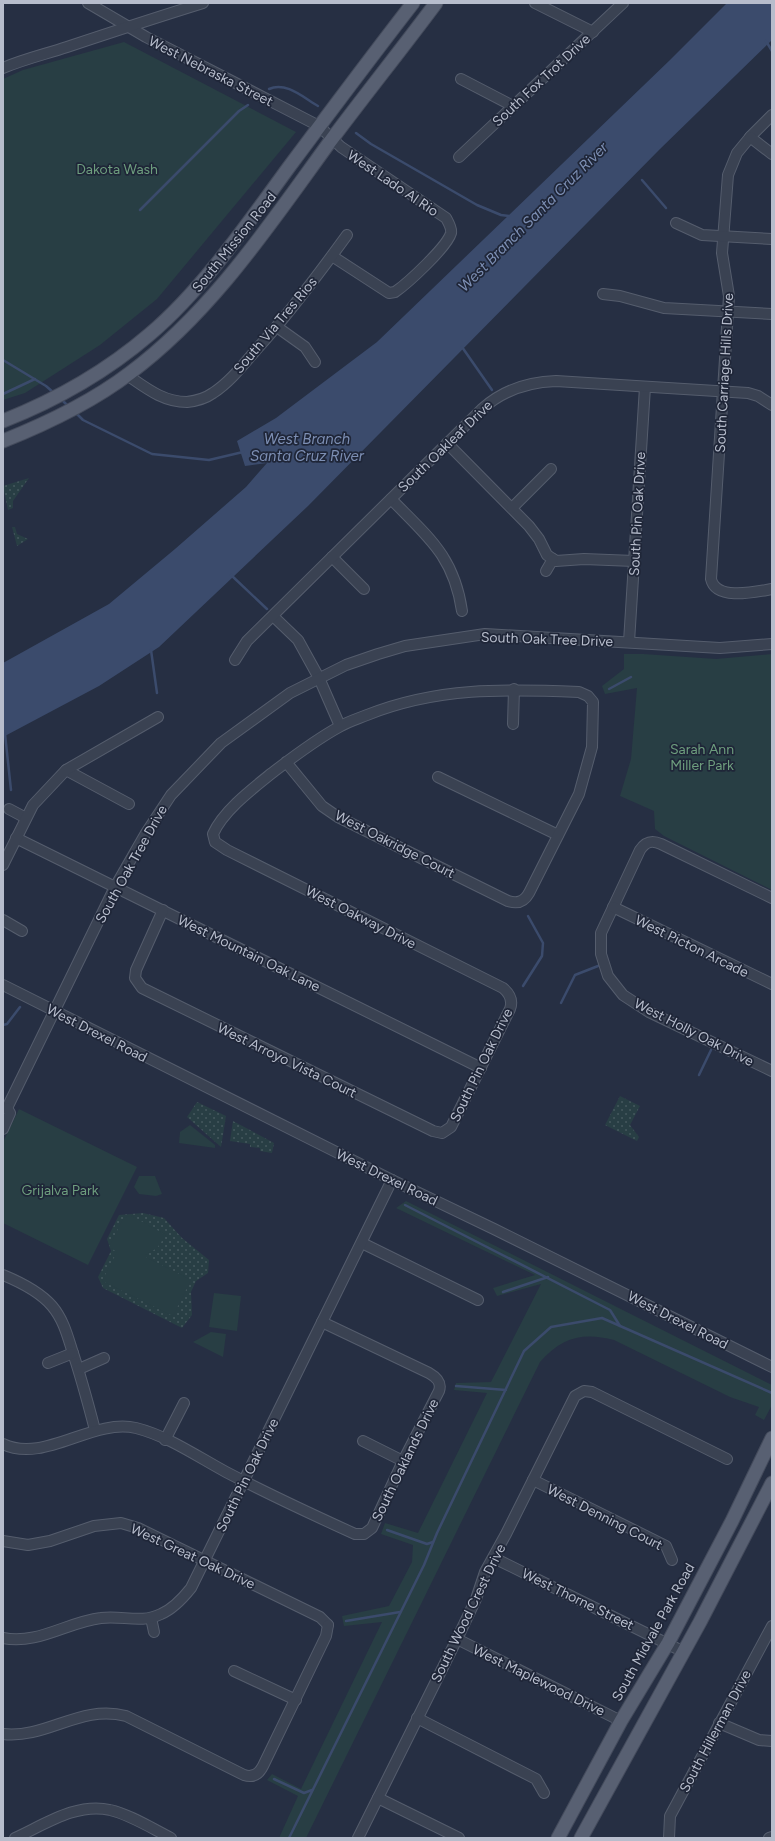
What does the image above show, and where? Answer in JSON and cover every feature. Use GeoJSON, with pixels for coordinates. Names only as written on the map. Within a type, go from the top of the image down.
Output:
{"type":"FeatureCollection","features":[{"type":"Feature","properties":{"kind":"main road","name":"South Mission Road"},"geometry":{"type":"LineString","coordinates":[[3,421],[45,404],[71,389],[150,334],[170,316],[211,269],[413,3]]}},
{"type":"Feature","properties":{"kind":"main road","name":"South Mission Road"},"geometry":{"type":"LineString","coordinates":[[3,440],[34,428],[86,401],[127,375],[180,330],[235,268],[436,3]]}},
{"type":"Feature","properties":{"kind":"main road"},"geometry":{"type":"LineString","coordinates":[[192,291],[205,303]]}},
{"type":"Feature","properties":{"kind":"main road","name":"South Midvale Park Road"},"geometry":{"type":"LineString","coordinates":[[558,1838],[622,1721],[668,1643],[732,1521],[772,1438]]}},
{"type":"Feature","properties":{"kind":"main road"},"geometry":{"type":"LineString","coordinates":[[581,1838],[684,1652],[772,1483]]}},
{"type":"Feature","properties":{"kind":"street","name":"West Nebraska Street"},"geometry":{"type":"LineString","coordinates":[[88,3],[226,80],[319,126],[332,139]]}},
{"type":"Feature","properties":{"kind":"street"},"geometry":{"type":"LineString","coordinates":[[3,68],[127,26],[204,3]]}},
{"type":"Feature","properties":{"kind":"street"},"geometry":{"type":"LineString","coordinates":[[535,3],[593,32]]}},
{"type":"Feature","properties":{"kind":"street","name":"South Fox Trot Drive"},"geometry":{"type":"LineString","coordinates":[[459,157],[623,3]]}},
{"type":"Feature","properties":{"kind":"street"},"geometry":{"type":"LineString","coordinates":[[461,79],[513,106]]}},
{"type":"Feature","properties":{"kind":"street","name":"South Carriage Hills Drive"},"geometry":{"type":"LineString","coordinates":[[772,115],[750,137],[737,153],[728,175],[723,236],[723,259],[729,289],[711,579],[714,591],[726,593],[772,589]]}},
{"type":"Feature","properties":{"kind":"street"},"geometry":{"type":"LineString","coordinates":[[750,137],[772,154]]}},
{"type":"Feature","properties":{"kind":"street","name":"West Lado Al Rio"},"geometry":{"type":"LineString","coordinates":[[332,139],[341,147],[446,218],[451,229],[451,233],[439,250],[400,289],[395,292],[389,293],[332,256]]}},
{"type":"Feature","properties":{"kind":"street"},"geometry":{"type":"LineString","coordinates":[[676,223],[702,235],[772,239]]}},
{"type":"Feature","properties":{"kind":"street","name":"South Via Tres Rios"},"geometry":{"type":"LineString","coordinates":[[127,375],[158,396],[173,400],[188,402],[200,400],[213,393],[234,376],[277,327],[347,235]]}},
{"type":"Feature","properties":{"kind":"street"},"geometry":{"type":"LineString","coordinates":[[603,294],[620,296],[664,308],[772,314]]}},
{"type":"Feature","properties":{"kind":"street"},"geometry":{"type":"LineString","coordinates":[[277,327],[305,347],[315,362]]}},
{"type":"Feature","properties":{"kind":"street","name":"South Oakleaf Drive"},"geometry":{"type":"LineString","coordinates":[[235,660],[247,641],[447,443],[489,403],[506,392],[525,385],[556,381],[748,393],[758,396],[772,404]]}},
{"type":"Feature","properties":{"kind":"street","name":"South Pin Oak Drive"},"geometry":{"type":"LineString","coordinates":[[629,642],[645,386]]}},
{"type":"Feature","properties":{"kind":"street"},"geometry":{"type":"LineString","coordinates":[[447,443],[534,532],[547,555],[552,559],[560,562],[584,559],[634,561]]}},
{"type":"Feature","properties":{"kind":"street"},"geometry":{"type":"LineString","coordinates":[[512,508],[551,470]]}},
{"type":"Feature","properties":{"kind":"street"},"geometry":{"type":"LineString","coordinates":[[391,499],[431,540],[446,560],[460,595],[462,611]]}},
{"type":"Feature","properties":{"kind":"street"},"geometry":{"type":"LineString","coordinates":[[332,557],[364,589]]}},
{"type":"Feature","properties":{"kind":"street"},"geometry":{"type":"LineString","coordinates":[[546,571],[552,559]]}},
{"type":"Feature","properties":{"kind":"street"},"geometry":{"type":"LineString","coordinates":[[273,616],[298,640],[319,678],[340,726]]}},
{"type":"Feature","properties":{"kind":"street","name":"South Oak Tree Drive"},"geometry":{"type":"LineString","coordinates":[[3,1129],[10,1113],[5,1108],[55,1012],[115,887],[146,833],[171,795],[221,743],[279,700],[346,665],[392,650],[485,634],[720,648],[772,644]]}},
{"type":"Feature","properties":{"kind":"street"},"geometry":{"type":"LineString","coordinates":[[513,724],[514,689]]}},
{"type":"Feature","properties":{"kind":"street"},"geometry":{"type":"LineString","coordinates":[[286,762],[340,726],[405,702],[453,692],[514,689],[578,692],[592,696],[594,706],[592,747],[579,794],[558,835],[438,777]]}},
{"type":"Feature","properties":{"kind":"street"},"geometry":{"type":"LineString","coordinates":[[3,865],[33,805],[66,770],[158,717]]}},
{"type":"Feature","properties":{"kind":"street","name":"West Oakridge Court"},"geometry":{"type":"LineString","coordinates":[[286,762],[322,806],[338,817],[513,903],[523,905],[558,835]]}},
{"type":"Feature","properties":{"kind":"street","name":"West Oakway Drive"},"geometry":{"type":"LineString","coordinates":[[286,762],[250,791],[221,820],[211,838],[227,850],[503,988],[512,994]]}},
{"type":"Feature","properties":{"kind":"street"},"geometry":{"type":"LineString","coordinates":[[66,770],[129,804]]}},
{"type":"Feature","properties":{"kind":"street"},"geometry":{"type":"LineString","coordinates":[[9,809],[26,818]]}},
{"type":"Feature","properties":{"kind":"street","name":"West Mountain Oak Lane"},"geometry":{"type":"LineString","coordinates":[[16,838],[480,1068]]}},
{"type":"Feature","properties":{"kind":"street","name":"West Holly Oak Drive"},"geometry":{"type":"LineString","coordinates":[[772,898],[661,844],[649,840],[640,850],[601,933],[601,954],[608,976],[623,995],[649,1012],[772,1071]]}},
{"type":"Feature","properties":{"kind":"street","name":"West Picton Arcade"},"geometry":{"type":"LineString","coordinates":[[613,907],[772,984]]}},
{"type":"Feature","properties":{"kind":"street","name":"West Arroyo Vista Court"},"geometry":{"type":"LineString","coordinates":[[163,910],[131,980],[142,988],[433,1132],[445,1135]]}},
{"type":"Feature","properties":{"kind":"street"},"geometry":{"type":"LineString","coordinates":[[3,920],[22,931]]}},
{"type":"Feature","properties":{"kind":"street","name":"West Drexel Road"},"geometry":{"type":"LineString","coordinates":[[3,986],[772,1367]]}},
{"type":"Feature","properties":{"kind":"street","name":"South Pin Oak Drive"},"geometry":{"type":"LineString","coordinates":[[445,1135],[451,1127],[510,1009],[512,994]]}},
{"type":"Feature","properties":{"kind":"street","name":"South Pin Oak Drive"},"geometry":{"type":"LineString","coordinates":[[3,1638],[18,1640],[31,1639],[103,1617],[138,1620],[151,1618],[162,1614],[180,1601],[191,1588],[392,1180]]}},
{"type":"Feature","properties":{"kind":"street"},"geometry":{"type":"LineString","coordinates":[[362,1243],[478,1300]]}},
{"type":"Feature","properties":{"kind":"street"},"geometry":{"type":"LineString","coordinates":[[3,1275],[38,1294],[51,1305],[65,1328],[96,1430]]}},
{"type":"Feature","properties":{"kind":"street","name":"South Oaklands Drive"},"geometry":{"type":"LineString","coordinates":[[244,1481],[354,1534],[364,1536],[372,1528],[442,1382],[429,1373],[322,1322]]}},
{"type":"Feature","properties":{"kind":"street"},"geometry":{"type":"LineString","coordinates":[[48,1363],[73,1353]]}},
{"type":"Feature","properties":{"kind":"street"},"geometry":{"type":"LineString","coordinates":[[78,1369],[104,1358]]}},
{"type":"Feature","properties":{"kind":"street","name":"South Wood Crest Drive"},"geometry":{"type":"LineString","coordinates":[[358,1838],[457,1639],[476,1599],[485,1572],[494,1558],[533,1480],[570,1402],[581,1389],[595,1394],[727,1459]]}},
{"type":"Feature","properties":{"kind":"street"},"geometry":{"type":"LineString","coordinates":[[165,1440],[184,1403]]}},
{"type":"Feature","properties":{"kind":"street"},"geometry":{"type":"LineString","coordinates":[[3,1444],[25,1449],[45,1447],[96,1430],[134,1428],[165,1440],[244,1481]]}},
{"type":"Feature","properties":{"kind":"street"},"geometry":{"type":"LineString","coordinates":[[363,1441],[403,1461]]}},
{"type":"Feature","properties":{"kind":"street","name":"West Denning Court"},"geometry":{"type":"LineString","coordinates":[[533,1480],[666,1546],[672,1560]]}},
{"type":"Feature","properties":{"kind":"street","name":"West Great Oak Drive"},"geometry":{"type":"LineString","coordinates":[[3,1541],[28,1545],[50,1541],[94,1526],[121,1523],[138,1528],[320,1617],[332,1624],[296,1700]]}},
{"type":"Feature","properties":{"kind":"street","name":"West Thorne Street"},"geometry":{"type":"LineString","coordinates":[[494,1558],[684,1652]]}},
{"type":"Feature","properties":{"kind":"street"},"geometry":{"type":"LineString","coordinates":[[151,1618],[154,1632]]}},
{"type":"Feature","properties":{"kind":"street","name":"South Hillerman Drive"},"geometry":{"type":"LineString","coordinates":[[670,1838],[670,1816],[772,1626]]}},
{"type":"Feature","properties":{"kind":"street","name":"West Maplewood Drive"},"geometry":{"type":"LineString","coordinates":[[457,1639],[622,1721]]}},
{"type":"Feature","properties":{"kind":"street"},"geometry":{"type":"LineString","coordinates":[[3,1734],[21,1735],[92,1714],[105,1712],[119,1714],[126,1716],[244,1775],[256,1778],[296,1700],[234,1671]]}},
{"type":"Feature","properties":{"kind":"street"},"geometry":{"type":"LineString","coordinates":[[417,1718],[536,1779],[544,1793]]}},
{"type":"Feature","properties":{"kind":"street"},"geometry":{"type":"LineString","coordinates":[[719,1723],[759,1740],[772,1741]]}},
{"type":"Feature","properties":{"kind":"street"},"geometry":{"type":"LineString","coordinates":[[378,1798],[459,1838]]}},
{"type":"Feature","properties":{"kind":"street"},"geometry":{"type":"LineString","coordinates":[[14,1838],[75,1811],[97,1808],[122,1814],[171,1838]]}},
{"type":"Feature","properties":{"kind":"green space","name":"Dakota Wash"},"geometry":{"type":"Polygon","coordinates":[[[124,42],[296,132],[157,299],[100,345],[25,393],[3,400],[3,79],[23,70],[124,42]]]}},
{"type":"Feature","properties":{"kind":"green space"},"geometry":{"type":"Polygon","coordinates":[[[29,478],[13,501],[13,508],[8,510],[3,486],[29,478]]]}},
{"type":"Feature","properties":{"kind":"green space"},"geometry":{"type":"Polygon","coordinates":[[[12,527],[15,527],[17,534],[28,539],[17,546],[12,527]]]}},
{"type":"Feature","properties":{"kind":"green space","name":"Sarah Ann Miller Park"},"geometry":{"type":"Polygon","coordinates":[[[624,654],[716,659],[772,654],[772,890],[664,836],[655,829],[654,811],[620,796],[631,759],[637,688],[605,694],[602,686],[624,669],[624,654]]]}},
{"type":"Feature","properties":{"kind":"green space"},"geometry":{"type":"Polygon","coordinates":[[[620,1096],[640,1106],[630,1125],[639,1137],[637,1141],[605,1125],[620,1096]]]}},
{"type":"Feature","properties":{"kind":"green space"},"geometry":{"type":"Polygon","coordinates":[[[197,1102],[226,1116],[221,1147],[187,1117],[197,1102]]]}},
{"type":"Feature","properties":{"kind":"green space","name":"Grijalva Park"},"geometry":{"type":"Polygon","coordinates":[[[19,1109],[137,1167],[88,1265],[3,1223],[3,1142],[19,1109]]]}},
{"type":"Feature","properties":{"kind":"green space"},"geometry":{"type":"Polygon","coordinates":[[[233,1121],[274,1143],[272,1153],[260,1151],[260,1148],[250,1147],[250,1144],[230,1141],[233,1121]]]}},
{"type":"Feature","properties":{"kind":"green space"},"geometry":{"type":"Polygon","coordinates":[[[190,1125],[215,1145],[215,1148],[179,1143],[180,1132],[190,1125]]]}},
{"type":"Feature","properties":{"kind":"green space"},"geometry":{"type":"Polygon","coordinates":[[[139,1176],[155,1176],[162,1194],[156,1196],[139,1194],[134,1187],[139,1176]]]}},
{"type":"Feature","properties":{"kind":"green space"},"geometry":{"type":"Polygon","coordinates":[[[406,1201],[772,1385],[772,1405],[764,1420],[755,1415],[759,1407],[730,1397],[614,1340],[583,1337],[565,1342],[548,1354],[540,1362],[306,1838],[279,1838],[298,1796],[267,1780],[272,1774],[301,1789],[382,1622],[344,1626],[342,1616],[389,1606],[412,1562],[413,1545],[381,1534],[385,1523],[418,1533],[487,1393],[454,1390],[456,1383],[491,1382],[541,1284],[497,1296],[493,1288],[535,1275],[396,1208],[406,1201]]]}},
{"type":"Feature","properties":{"kind":"green space"},"geometry":{"type":"Polygon","coordinates":[[[143,1213],[164,1218],[182,1238],[209,1260],[208,1273],[196,1281],[191,1292],[192,1315],[182,1328],[103,1288],[98,1277],[111,1251],[107,1239],[119,1215],[143,1213]]]}},
{"type":"Feature","properties":{"kind":"green space"},"geometry":{"type":"Polygon","coordinates":[[[130,1215],[166,1235],[157,1248],[144,1256],[191,1280],[173,1316],[102,1281],[117,1252],[109,1247],[123,1219],[130,1215]]]}},
{"type":"Feature","properties":{"kind":"green space"},"geometry":{"type":"Polygon","coordinates":[[[214,1293],[241,1296],[237,1331],[209,1327],[214,1293]]]}},
{"type":"Feature","properties":{"kind":"green space"},"geometry":{"type":"Polygon","coordinates":[[[211,1332],[226,1334],[223,1357],[193,1342],[211,1332]]]}},
{"type":"Feature","properties":{"kind":"water","name":"West Branch Santa Cruz River"},"geometry":{"type":"Polygon","coordinates":[[[727,3],[772,3],[772,40],[660,149],[308,506],[159,647],[99,686],[3,737],[3,663],[109,604],[246,487],[267,463],[245,466],[237,441],[276,418],[377,342],[670,60],[727,3]]]}},
{"type":"Feature","properties":{"kind":"waterway"},"geometry":{"type":"LineString","coordinates":[[766,41],[772,51]]}},
{"type":"Feature","properties":{"kind":"waterway"},"geometry":{"type":"LineString","coordinates":[[269,89],[275,87],[288,89],[318,106]]}},
{"type":"Feature","properties":{"kind":"waterway"},"geometry":{"type":"LineString","coordinates":[[140,210],[239,111],[248,105]]}},
{"type":"Feature","properties":{"kind":"waterway"},"geometry":{"type":"LineString","coordinates":[[356,133],[371,144],[477,205],[501,215],[509,216]]}},
{"type":"Feature","properties":{"kind":"waterway"},"geometry":{"type":"LineString","coordinates":[[642,180],[666,208]]}},
{"type":"Feature","properties":{"kind":"waterway"},"geometry":{"type":"LineString","coordinates":[[462,347],[492,390]]}},
{"type":"Feature","properties":{"kind":"waterway","name":"Dakota Wash"},"geometry":{"type":"LineString","coordinates":[[3,360],[46,386],[54,393]]}},
{"type":"Feature","properties":{"kind":"waterway"},"geometry":{"type":"LineString","coordinates":[[3,394],[35,379]]}},
{"type":"Feature","properties":{"kind":"waterway","name":"Dakota Wash"},"geometry":{"type":"LineString","coordinates":[[61,399],[69,407]]}},
{"type":"Feature","properties":{"kind":"waterway","name":"Dakota Wash"},"geometry":{"type":"LineString","coordinates":[[76,413],[83,420],[152,454],[209,460],[243,452]]}},
{"type":"Feature","properties":{"kind":"waterway"},"geometry":{"type":"LineString","coordinates":[[231,575],[267,609]]}},
{"type":"Feature","properties":{"kind":"waterway"},"geometry":{"type":"LineString","coordinates":[[151,650],[157,693]]}},
{"type":"Feature","properties":{"kind":"waterway"},"geometry":{"type":"LineString","coordinates":[[609,689],[631,677]]}},
{"type":"Feature","properties":{"kind":"waterway"},"geometry":{"type":"LineString","coordinates":[[5,734],[11,790]]}},
{"type":"Feature","properties":{"kind":"waterway"},"geometry":{"type":"LineString","coordinates":[[523,986],[542,956],[543,943],[528,916]]}},
{"type":"Feature","properties":{"kind":"waterway"},"geometry":{"type":"LineString","coordinates":[[561,1003],[575,975],[598,966]]}},
{"type":"Feature","properties":{"kind":"waterway"},"geometry":{"type":"LineString","coordinates":[[3,1025],[7,1024],[20,1007]]}},
{"type":"Feature","properties":{"kind":"waterway"},"geometry":{"type":"LineString","coordinates":[[699,1075],[711,1050]]}},
{"type":"Feature","properties":{"kind":"waterway"},"geometry":{"type":"LineString","coordinates":[[405,1205],[610,1310],[620,1326]]}},
{"type":"Feature","properties":{"kind":"waterway"},"geometry":{"type":"LineString","coordinates":[[503,1292],[548,1277]]}},
{"type":"Feature","properties":{"kind":"waterway"},"geometry":{"type":"LineString","coordinates":[[289,1838],[424,1565],[437,1533],[524,1351],[551,1327],[602,1318],[772,1393]]}},
{"type":"Feature","properties":{"kind":"waterway"},"geometry":{"type":"LineString","coordinates":[[456,1386],[506,1390]]}},
{"type":"Feature","properties":{"kind":"waterway"},"geometry":{"type":"LineString","coordinates":[[387,1530],[427,1544],[433,1542]]}},
{"type":"Feature","properties":{"kind":"waterway"},"geometry":{"type":"LineString","coordinates":[[346,1621],[400,1612]]}},
{"type":"Feature","properties":{"kind":"waterway"},"geometry":{"type":"LineString","coordinates":[[274,1779],[304,1793],[312,1790]]}}]}
